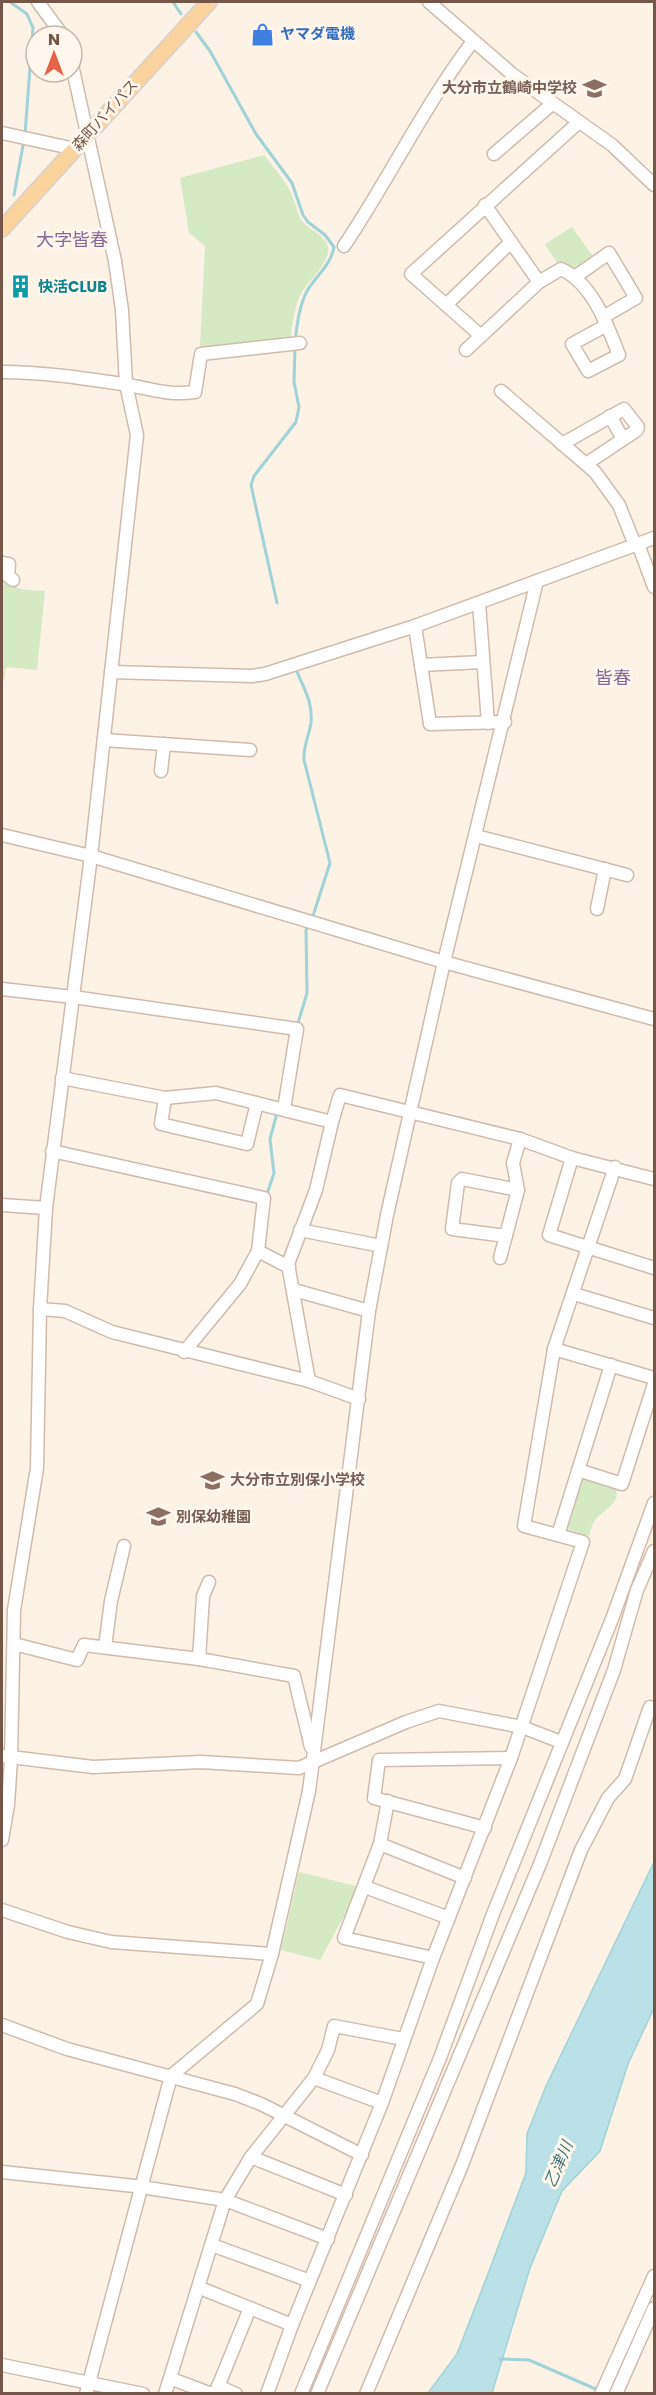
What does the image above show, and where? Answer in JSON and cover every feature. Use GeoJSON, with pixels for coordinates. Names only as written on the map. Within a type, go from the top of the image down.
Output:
{"type":"FeatureCollection","features":[{"type":"Feature","properties":{"kind":"main road","name":"森町バイパス"},"geometry":{"type":"LineString","coordinates":[[2,229],[209,2]]}},
{"type":"Feature","properties":{"kind":"street"},"geometry":{"type":"LineString","coordinates":[[38,2],[54,24]]}},
{"type":"Feature","properties":{"kind":"street"},"geometry":{"type":"LineString","coordinates":[[429,2],[473,42],[552,104],[621,152],[654,185]]}},
{"type":"Feature","properties":{"kind":"street"},"geometry":{"type":"LineString","coordinates":[[344,246],[387,180],[440,86],[473,42]]}},
{"type":"Feature","properties":{"kind":"street"},"geometry":{"type":"LineString","coordinates":[[2,1840],[8,1805],[6,1757],[14,1644],[8,1609],[37,1468],[40,1309],[46,1208],[91,856],[137,435],[126,384],[122,310],[115,261],[76,84]]}},
{"type":"Feature","properties":{"kind":"street"},"geometry":{"type":"LineString","coordinates":[[494,154],[552,104]]}},
{"type":"Feature","properties":{"kind":"street"},"geometry":{"type":"LineString","coordinates":[[480,335],[411,274],[485,204],[579,122]]}},
{"type":"Feature","properties":{"kind":"street"},"geometry":{"type":"LineString","coordinates":[[2,133],[66,147],[72,151]]}},
{"type":"Feature","properties":{"kind":"street"},"geometry":{"type":"LineString","coordinates":[[485,204],[539,282]]}},
{"type":"Feature","properties":{"kind":"street"},"geometry":{"type":"LineString","coordinates":[[446,305],[511,242]]}},
{"type":"Feature","properties":{"kind":"street"},"geometry":{"type":"LineString","coordinates":[[466,350],[539,282],[561,269],[576,276],[605,321],[636,298],[609,253],[576,276]]}},
{"type":"Feature","properties":{"kind":"street"},"geometry":{"type":"LineString","coordinates":[[2,372],[35,372],[126,384],[154,393],[195,392],[201,354],[297,344]]}},
{"type":"Feature","properties":{"kind":"street"},"geometry":{"type":"LineString","coordinates":[[501,391],[586,464],[611,492],[653,582]]}},
{"type":"Feature","properties":{"kind":"street"},"geometry":{"type":"LineString","coordinates":[[562,444],[624,409],[638,427],[637,430],[586,464]]}},
{"type":"Feature","properties":{"kind":"street"},"geometry":{"type":"LineString","coordinates":[[610,416],[623,439]]}},
{"type":"Feature","properties":{"kind":"street"},"geometry":{"type":"LineString","coordinates":[[111,672],[252,676],[415,626],[654,538]]}},
{"type":"Feature","properties":{"kind":"street"},"geometry":{"type":"LineString","coordinates":[[2,563],[9,564],[8,576],[13,580]]}},
{"type":"Feature","properties":{"kind":"street"},"geometry":{"type":"LineString","coordinates":[[88,2389],[171,2076],[257,2004],[272,1954],[308,1798],[369,1311],[381,1246],[444,963],[505,722],[537,581]]}},
{"type":"Feature","properties":{"kind":"street"},"geometry":{"type":"LineString","coordinates":[[479,603],[488,723]]}},
{"type":"Feature","properties":{"kind":"street"},"geometry":{"type":"LineString","coordinates":[[415,626],[430,724],[505,722]]}},
{"type":"Feature","properties":{"kind":"street"},"geometry":{"type":"LineString","coordinates":[[421,665],[483,662]]}},
{"type":"Feature","properties":{"kind":"street"},"geometry":{"type":"LineString","coordinates":[[104,740],[250,750]]}},
{"type":"Feature","properties":{"kind":"street"},"geometry":{"type":"LineString","coordinates":[[161,771],[164,744]]}},
{"type":"Feature","properties":{"kind":"street"},"geometry":{"type":"LineString","coordinates":[[2,835],[91,856],[444,963],[654,1019]]}},
{"type":"Feature","properties":{"kind":"street"},"geometry":{"type":"LineString","coordinates":[[476,837],[627,875]]}},
{"type":"Feature","properties":{"kind":"street"},"geometry":{"type":"LineString","coordinates":[[597,909],[605,869]]}},
{"type":"Feature","properties":{"kind":"street"},"geometry":{"type":"LineString","coordinates":[[2,989],[297,1029],[284,1109]]}},
{"type":"Feature","properties":{"kind":"street"},"geometry":{"type":"LineString","coordinates":[[62,1078],[165,1098],[216,1092],[332,1122]]}},
{"type":"Feature","properties":{"kind":"street"},"geometry":{"type":"LineString","coordinates":[[309,1381],[289,1268],[300,1230],[316,1190],[340,1095],[520,1139],[572,1158],[615,1167],[654,1179]]}},
{"type":"Feature","properties":{"kind":"street"},"geometry":{"type":"LineString","coordinates":[[165,1098],[161,1124],[247,1144],[256,1103]]}},
{"type":"Feature","properties":{"kind":"street"},"geometry":{"type":"LineString","coordinates":[[500,1258],[518,1190],[513,1163],[520,1139]]}},
{"type":"Feature","properties":{"kind":"street"},"geometry":{"type":"LineString","coordinates":[[52,1151],[264,1198],[258,1251],[240,1284],[226,1298],[208,1326],[184,1352]]}},
{"type":"Feature","properties":{"kind":"street"},"geometry":{"type":"LineString","coordinates":[[572,1158],[549,1235],[654,1268]]}},
{"type":"Feature","properties":{"kind":"street"},"geometry":{"type":"LineString","coordinates":[[267,2394],[292,2325],[382,2103],[432,1958],[511,1758],[583,1542],[524,1526],[554,1349],[615,1167]]}},
{"type":"Feature","properties":{"kind":"street"},"geometry":{"type":"LineString","coordinates":[[506,1236],[452,1229],[458,1184],[462,1179],[518,1190]]}},
{"type":"Feature","properties":{"kind":"street"},"geometry":{"type":"LineString","coordinates":[[2,1205],[46,1208]]}},
{"type":"Feature","properties":{"kind":"street"},"geometry":{"type":"LineString","coordinates":[[300,1230],[381,1246]]}},
{"type":"Feature","properties":{"kind":"street"},"geometry":{"type":"LineString","coordinates":[[258,1251],[289,1268]]}},
{"type":"Feature","properties":{"kind":"street"},"geometry":{"type":"LineString","coordinates":[[294,1290],[369,1311]]}},
{"type":"Feature","properties":{"kind":"street"},"geometry":{"type":"LineString","coordinates":[[574,1294],[654,1318]]}},
{"type":"Feature","properties":{"kind":"street"},"geometry":{"type":"LineString","coordinates":[[40,1309],[65,1311],[112,1332],[184,1352],[309,1381],[359,1399]]}},
{"type":"Feature","properties":{"kind":"street"},"geometry":{"type":"LineString","coordinates":[[554,1349],[654,1378]]}},
{"type":"Feature","properties":{"kind":"street"},"geometry":{"type":"LineString","coordinates":[[558,1535],[611,1365]]}},
{"type":"Feature","properties":{"kind":"street"},"geometry":{"type":"LineString","coordinates":[[578,1470],[622,1484],[654,1384]]}},
{"type":"Feature","properties":{"kind":"street"},"geometry":{"type":"LineString","coordinates":[[301,2394],[440,2058],[561,1742],[612,1619],[654,1503]]}},
{"type":"Feature","properties":{"kind":"street"},"geometry":{"type":"LineString","coordinates":[[105,1647],[111,1601],[124,1546]]}},
{"type":"Feature","properties":{"kind":"street"},"geometry":{"type":"LineString","coordinates":[[317,2394],[542,1858],[614,1670],[637,1590],[654,1551]]}},
{"type":"Feature","properties":{"kind":"street"},"geometry":{"type":"LineString","coordinates":[[199,1659],[203,1596],[209,1582]]}},
{"type":"Feature","properties":{"kind":"street"},"geometry":{"type":"LineString","coordinates":[[14,1644],[76,1660],[84,1644],[199,1659],[294,1676],[312,1759]]}},
{"type":"Feature","properties":{"kind":"street"},"geometry":{"type":"LineString","coordinates":[[366,2394],[466,2155],[520,2006],[581,1850],[608,1798],[624,1779],[650,1707]]}},
{"type":"Feature","properties":{"kind":"street"},"geometry":{"type":"LineString","coordinates":[[6,1757],[93,1767],[169,1762],[299,1768],[312,1759],[439,1711],[522,1727],[561,1742]]}},
{"type":"Feature","properties":{"kind":"street"},"geometry":{"type":"LineString","coordinates":[[485,1828],[374,1798],[379,1760],[511,1758]]}},
{"type":"Feature","properties":{"kind":"street"},"geometry":{"type":"LineString","coordinates":[[388,1801],[380,1844],[344,1938],[432,1958]]}},
{"type":"Feature","properties":{"kind":"street"},"geometry":{"type":"LineString","coordinates":[[380,1844],[465,1878]]}},
{"type":"Feature","properties":{"kind":"street"},"geometry":{"type":"LineString","coordinates":[[365,1887],[449,1918]]}},
{"type":"Feature","properties":{"kind":"street"},"geometry":{"type":"LineString","coordinates":[[2,1910],[68,1932],[111,1942],[272,1954]]}},
{"type":"Feature","properties":{"kind":"street"},"geometry":{"type":"LineString","coordinates":[[2,2025],[67,2049],[235,2094],[261,2104],[362,2155]]}},
{"type":"Feature","properties":{"kind":"street"},"geometry":{"type":"LineString","coordinates":[[165,2394],[200,2288],[225,2200],[251,2157],[281,2116],[314,2078],[328,2050],[334,2026],[403,2039]]}},
{"type":"Feature","properties":{"kind":"street"},"geometry":{"type":"LineString","coordinates":[[314,2078],[382,2103]]}},
{"type":"Feature","properties":{"kind":"street"},"geometry":{"type":"LineString","coordinates":[[251,2157],[346,2195]]}},
{"type":"Feature","properties":{"kind":"street"},"geometry":{"type":"LineString","coordinates":[[2,2172],[142,2187],[225,2200],[328,2239]]}},
{"type":"Feature","properties":{"kind":"street"},"geometry":{"type":"LineString","coordinates":[[212,2245],[310,2282]]}},
{"type":"Feature","properties":{"kind":"street"},"geometry":{"type":"LineString","coordinates":[[601,2394],[654,2276]]}},
{"type":"Feature","properties":{"kind":"street"},"geometry":{"type":"LineString","coordinates":[[200,2288],[292,2325]]}},
{"type":"Feature","properties":{"kind":"street"},"geometry":{"type":"LineString","coordinates":[[215,2391],[250,2308]]}},
{"type":"Feature","properties":{"kind":"street"},"geometry":{"type":"LineString","coordinates":[[616,2394],[654,2308]]}},
{"type":"Feature","properties":{"kind":"street"},"geometry":{"type":"LineString","coordinates":[[2,2365],[88,2389],[143,2394]]}},
{"type":"Feature","properties":{"kind":"street"},"geometry":{"type":"LineString","coordinates":[[171,2379],[236,2394]]}},
{"type":"Feature","properties":{"kind":"green space"},"geometry":{"type":"Polygon","coordinates":[[[264,155],[289,189],[303,222],[325,240],[327,256],[300,296],[290,339],[204,348],[200,346],[205,246],[189,233],[180,178],[264,155]]]}},
{"type":"Feature","properties":{"kind":"green space"},"geometry":{"type":"Polygon","coordinates":[[[572,227],[596,261],[576,276],[561,269],[545,244],[572,227]]]}},
{"type":"Feature","properties":{"kind":"green space"},"geometry":{"type":"Polygon","coordinates":[[[2,574],[5,580],[15,587],[45,591],[37,670],[6,667],[4,681],[2,681],[2,574]]]}},
{"type":"Feature","properties":{"kind":"green space"},"geometry":{"type":"Polygon","coordinates":[[[585,1477],[615,1486],[617,1492],[612,1505],[594,1522],[589,1536],[569,1530],[565,1526],[579,1480],[585,1477]]]}},
{"type":"Feature","properties":{"kind":"green space"},"geometry":{"type":"Polygon","coordinates":[[[299,1872],[360,1887],[320,1960],[281,1950],[299,1872]]]}},
{"type":"Feature","properties":{"kind":"water","name":"乙津川"},"geometry":{"type":"Polygon","coordinates":[[[654,1862],[654,2008],[628,2064],[600,2151],[562,2191],[530,2268],[492,2393],[428,2393],[457,2354],[486,2279],[526,2173],[527,2134],[546,2086],[654,1862]]]}},
{"type":"Feature","properties":{"kind":"waterway"},"geometry":{"type":"LineString","coordinates":[[10,2],[27,14],[33,28],[25,134]]}},
{"type":"Feature","properties":{"kind":"waterway"},"geometry":{"type":"LineString","coordinates":[[173,2],[181,14]]}},
{"type":"Feature","properties":{"kind":"waterway"},"geometry":{"type":"LineString","coordinates":[[196,32],[210,51],[256,134],[292,183],[303,215],[308,222],[325,235],[334,247],[327,265],[304,297],[295,342]]}},
{"type":"Feature","properties":{"kind":"waterway"},"geometry":{"type":"LineString","coordinates":[[14,195],[24,140]]}},
{"type":"Feature","properties":{"kind":"waterway"},"geometry":{"type":"LineString","coordinates":[[277,603],[251,485],[254,476],[296,422],[299,407],[294,382],[295,348]]}},
{"type":"Feature","properties":{"kind":"waterway"},"geometry":{"type":"LineString","coordinates":[[296,669],[309,701],[311,715],[304,760],[330,863],[312,919]]}},
{"type":"Feature","properties":{"kind":"waterway"},"geometry":{"type":"LineString","coordinates":[[298,1023],[307,993],[306,930],[309,925]]}},
{"type":"Feature","properties":{"kind":"waterway"},"geometry":{"type":"LineString","coordinates":[[267,1194],[274,1173],[270,1139],[277,1113]]}},
{"type":"Feature","properties":{"kind":"waterway"},"geometry":{"type":"LineString","coordinates":[[500,2359],[529,2360],[598,2390]]}},
{"type":"Feature","properties":{"kind":"place","name":"ヤマダ電機"},"geometry":{"type":"Point","coordinates":[262,34]}},
{"type":"Feature","properties":{"kind":"place","name":"大分市立鶴崎中学校"},"geometry":{"type":"Point","coordinates":[595,88]}},
{"type":"Feature","properties":{"kind":"place","name":"快活CLUB"},"geometry":{"type":"Point","coordinates":[20,287]}},
{"type":"Feature","properties":{"kind":"place","name":"大分市立別保小学校"},"geometry":{"type":"Point","coordinates":[212,1480]}},
{"type":"Feature","properties":{"kind":"place","name":"別保幼稚園"},"geometry":{"type":"Point","coordinates":[158,1517]}},
{"type":"Feature","properties":{"kind":"district","name":"大字皆春"},"geometry":{"type":"Point","coordinates":[72,240]}},
{"type":"Feature","properties":{"kind":"district","name":"皆春"},"geometry":{"type":"Point","coordinates":[613,678]}}]}
